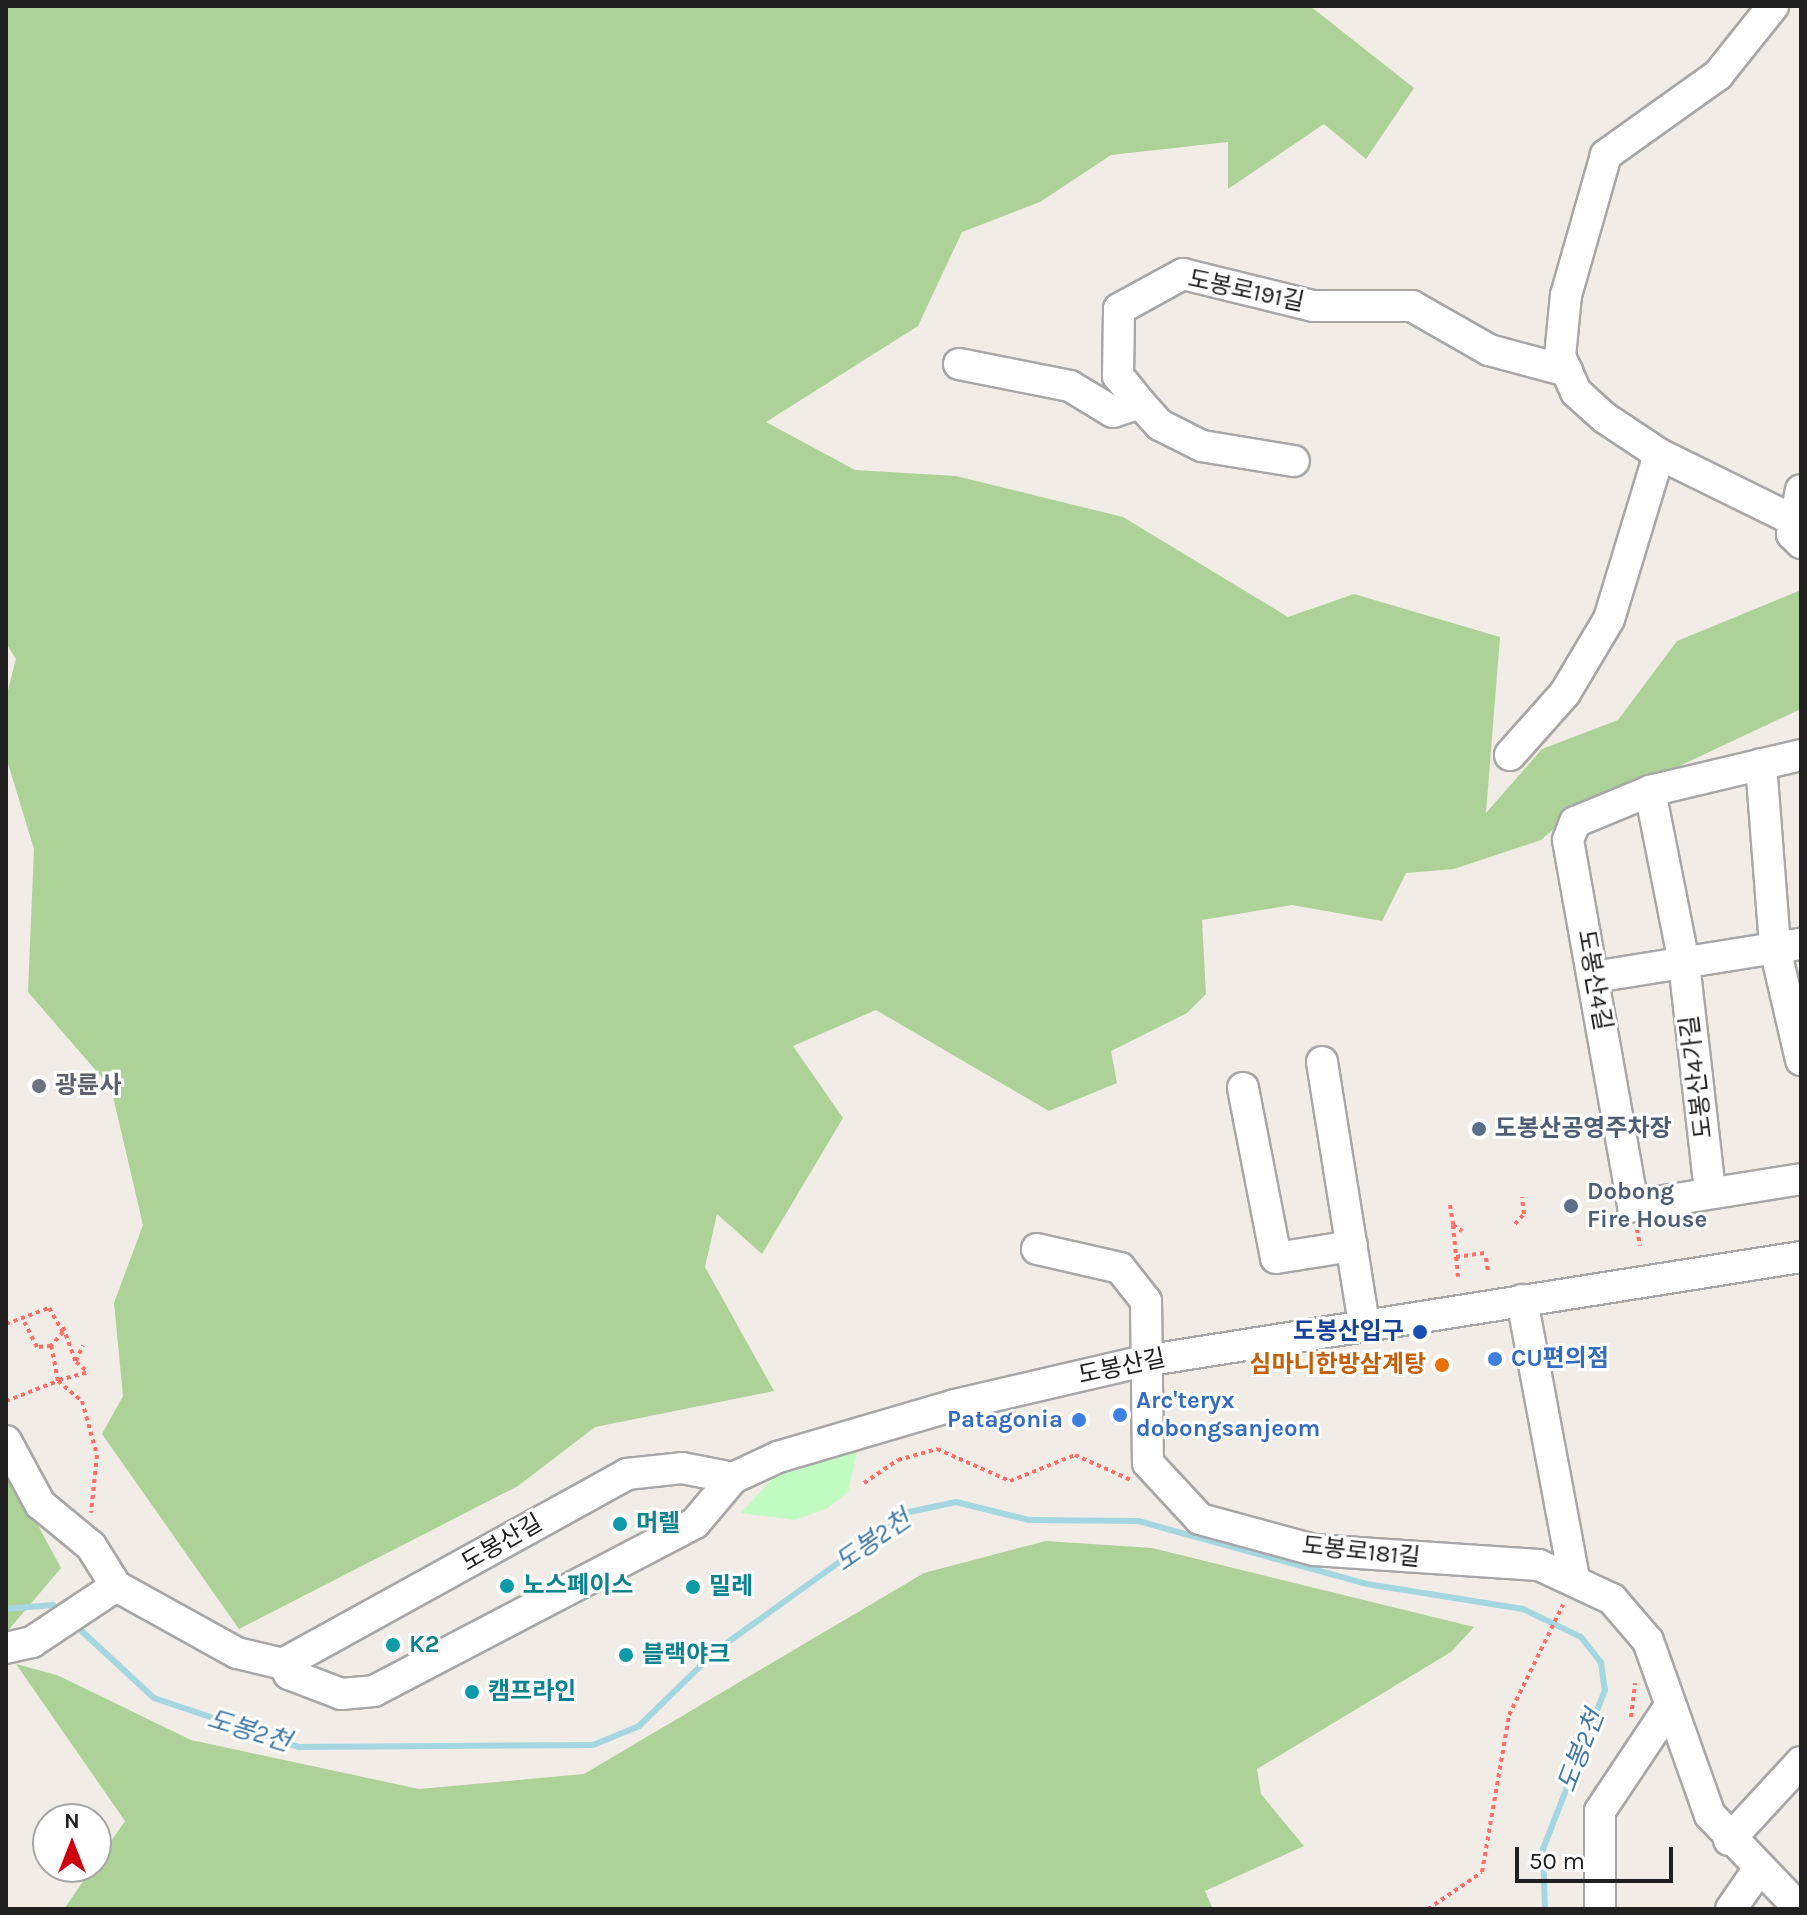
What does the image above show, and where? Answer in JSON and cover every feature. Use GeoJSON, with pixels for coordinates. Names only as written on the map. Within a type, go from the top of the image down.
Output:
{"type":"FeatureCollection","features":[{"type":"Feature","properties":{"kind":"street"},"geometry":{"type":"LineString","coordinates":[[1773,6],[1718,75],[1606,155],[1566,295],[1560,356],[1576,392],[1605,418],[1659,454],[1798,532],[1801,490]]}},
{"type":"Feature","properties":{"kind":"street","name":"도봉로191길"},"geometry":{"type":"LineString","coordinates":[[1140,403],[1118,376],[1119,309],[1183,274],[1313,306],[1412,306],[1489,350],[1567,371]]}},
{"type":"Feature","properties":{"kind":"street"},"geometry":{"type":"LineString","coordinates":[[959,364],[1070,386],[1113,412],[1140,403],[1160,425],[1202,446],[1294,461]]}},
{"type":"Feature","properties":{"kind":"street"},"geometry":{"type":"LineString","coordinates":[[1510,755],[1565,693],[1609,619],[1659,454]]}},
{"type":"Feature","properties":{"kind":"street","name":"도봉산4길"},"geometry":{"type":"LineString","coordinates":[[1801,755],[1650,791],[1575,822],[1568,840],[1633,1206],[1710,1191],[1801,1179]]}},
{"type":"Feature","properties":{"kind":"street"},"geometry":{"type":"LineString","coordinates":[[1761,764],[1801,1060]]}},
{"type":"Feature","properties":{"kind":"street","name":"도봉산4가길"},"geometry":{"type":"LineString","coordinates":[[1650,791],[1684,963],[1710,1191]]}},
{"type":"Feature","properties":{"kind":"street"},"geometry":{"type":"LineString","coordinates":[[1594,977],[1788,946]]}},
{"type":"Feature","properties":{"kind":"street"},"geometry":{"type":"LineString","coordinates":[[1322,1062],[1364,1323]]}},
{"type":"Feature","properties":{"kind":"street"},"geometry":{"type":"LineString","coordinates":[[1243,1088],[1276,1258],[1352,1246]]}},
{"type":"Feature","properties":{"kind":"street","name":"도봉로181길"},"geometry":{"type":"LineString","coordinates":[[1037,1249],[1120,1268],[1146,1301],[1144,1361],[1148,1463],[1173,1497],[1211,1525],[1314,1550],[1504,1560],[1572,1584],[1600,1589],[1642,1629],[1704,1800],[1729,1840],[1800,1909]]}},
{"type":"Feature","properties":{"kind":"street","name":"도봉산길"},"geometry":{"type":"LineString","coordinates":[[283,1664],[627,1474],[682,1468],[733,1478],[928,1412],[1144,1361],[1364,1323],[1801,1257]]}},
{"type":"Feature","properties":{"kind":"street"},"geometry":{"type":"LineString","coordinates":[[1522,1300],[1572,1584]]}},
{"type":"Feature","properties":{"kind":"street"},"geometry":{"type":"LineString","coordinates":[[6,1441],[40,1504],[84,1540],[116,1586],[237,1653],[283,1664],[289,1674],[341,1694],[374,1691],[695,1523],[733,1478]]}},
{"type":"Feature","properties":{"kind":"street"},"geometry":{"type":"LineString","coordinates":[[6,1648],[32,1642],[116,1586]]}},
{"type":"Feature","properties":{"kind":"street"},"geometry":{"type":"LineString","coordinates":[[1600,1909],[1600,1811],[1670,1706]]}},
{"type":"Feature","properties":{"kind":"street"},"geometry":{"type":"LineString","coordinates":[[1729,1840],[1801,1762]]}},
{"type":"Feature","properties":{"kind":"street"},"geometry":{"type":"LineString","coordinates":[[1731,1909],[1758,1870]]}},
{"type":"Feature","properties":{"kind":"path"},"geometry":{"type":"LineString","coordinates":[[1515,1224],[1524,1214],[1522,1197]]}},
{"type":"Feature","properties":{"kind":"path"},"geometry":{"type":"LineString","coordinates":[[1450,1205],[1458,1277]]}},
{"type":"Feature","properties":{"kind":"path"},"geometry":{"type":"LineString","coordinates":[[1453,1225],[1462,1231]]}},
{"type":"Feature","properties":{"kind":"path"},"geometry":{"type":"LineString","coordinates":[[1456,1257],[1486,1256],[1488,1272]]}},
{"type":"Feature","properties":{"kind":"path"},"geometry":{"type":"LineString","coordinates":[[6,1324],[24,1322],[32,1311],[49,1308],[63,1327],[76,1362],[88,1372],[6,1401]]}},
{"type":"Feature","properties":{"kind":"path"},"geometry":{"type":"LineString","coordinates":[[24,1322],[31,1344],[51,1346]]}},
{"type":"Feature","properties":{"kind":"path"},"geometry":{"type":"LineString","coordinates":[[63,1327],[51,1346],[58,1381],[82,1401],[97,1455],[84,1540]]}},
{"type":"Feature","properties":{"kind":"path"},"geometry":{"type":"LineString","coordinates":[[76,1362],[83,1345]]}},
{"type":"Feature","properties":{"kind":"path"},"geometry":{"type":"LineString","coordinates":[[1428,1909],[1482,1872],[1509,1715],[1572,1584]]}},
{"type":"Feature","properties":{"kind":"green space"},"geometry":{"type":"Polygon","coordinates":[[[6,6],[1310,6],[1414,88],[1366,159],[1324,124],[1228,189],[1228,142],[1111,155],[1040,202],[962,232],[918,326],[766,422],[855,470],[956,476],[1123,517],[1288,617],[1354,594],[1500,637],[1486,813],[1542,749],[1618,720],[1677,641],[1801,590],[1801,709],[1564,820],[1541,840],[1454,869],[1406,873],[1382,921],[1292,905],[1202,920],[1206,994],[1187,1013],[1111,1051],[1117,1083],[1049,1111],[876,1010],[793,1046],[843,1118],[762,1254],[717,1214],[705,1267],[774,1391],[595,1427],[518,1486],[239,1629],[102,1434],[123,1396],[114,1303],[143,1225],[111,1088],[28,992],[34,849],[6,757],[6,698],[16,659],[6,643],[6,6]]]}},
{"type":"Feature","properties":{"kind":"green space"},"geometry":{"type":"Polygon","coordinates":[[[861,1435],[848,1492],[828,1508],[795,1520],[741,1513],[777,1474],[861,1435]]]}},
{"type":"Feature","properties":{"kind":"green space"},"geometry":{"type":"Polygon","coordinates":[[[6,1466],[61,1568],[6,1633],[6,1466]]]}},
{"type":"Feature","properties":{"kind":"green space"},"geometry":{"type":"Polygon","coordinates":[[[1046,1541],[1152,1548],[1474,1627],[1451,1652],[1257,1769],[1261,1794],[1304,1846],[1205,1891],[1213,1909],[64,1909],[82,1883],[112,1883],[112,1840],[125,1821],[16,1664],[57,1675],[191,1740],[419,1789],[584,1774],[924,1573],[1046,1541]]]}},
{"type":"Feature","properties":{"kind":"waterway","name":"도봉2천"},"geometry":{"type":"LineString","coordinates":[[74,1624],[154,1698],[299,1747],[593,1745],[639,1726],[717,1650],[909,1512],[956,1502],[1029,1520],[1138,1521],[1367,1584],[1523,1609],[1581,1637],[1601,1663],[1605,1690],[1543,1849],[1545,1909]]}},
{"type":"Feature","properties":{"kind":"waterway","name":"도봉2천"},"geometry":{"type":"LineString","coordinates":[[6,1609],[53,1605],[60,1611]]}},
{"type":"Feature","properties":{"kind":"place","name":"광륜사"},"geometry":{"type":"Point","coordinates":[39,1086]}},
{"type":"Feature","properties":{"kind":"place","name":"도봉산공영주차장"},"geometry":{"type":"Point","coordinates":[1479,1129]}},
{"type":"Feature","properties":{"kind":"place","name":"Dobong Fire House"},"geometry":{"type":"Point","coordinates":[1571,1206]}},
{"type":"Feature","properties":{"kind":"place","name":"도봉산입구"},"geometry":{"type":"Point","coordinates":[1420,1332]}},
{"type":"Feature","properties":{"kind":"place","name":"CU편의점"},"geometry":{"type":"Point","coordinates":[1495,1359]}},
{"type":"Feature","properties":{"kind":"place","name":"심마니한방삼계탕"},"geometry":{"type":"Point","coordinates":[1442,1365]}},
{"type":"Feature","properties":{"kind":"place","name":"Arc'teryx dobongsanjeom"},"geometry":{"type":"Point","coordinates":[1120,1415]}},
{"type":"Feature","properties":{"kind":"place","name":"Patagonia"},"geometry":{"type":"Point","coordinates":[1079,1420]}},
{"type":"Feature","properties":{"kind":"place","name":"머렐"},"geometry":{"type":"Point","coordinates":[620,1524]}},
{"type":"Feature","properties":{"kind":"place","name":"노스페이스"},"geometry":{"type":"Point","coordinates":[507,1586]}},
{"type":"Feature","properties":{"kind":"place","name":"밀레"},"geometry":{"type":"Point","coordinates":[693,1587]}},
{"type":"Feature","properties":{"kind":"place","name":"K2"},"geometry":{"type":"Point","coordinates":[393,1645]}},
{"type":"Feature","properties":{"kind":"place","name":"블랙야크"},"geometry":{"type":"Point","coordinates":[626,1655]}},
{"type":"Feature","properties":{"kind":"place","name":"캠프라인"},"geometry":{"type":"Point","coordinates":[472,1692]}}]}
